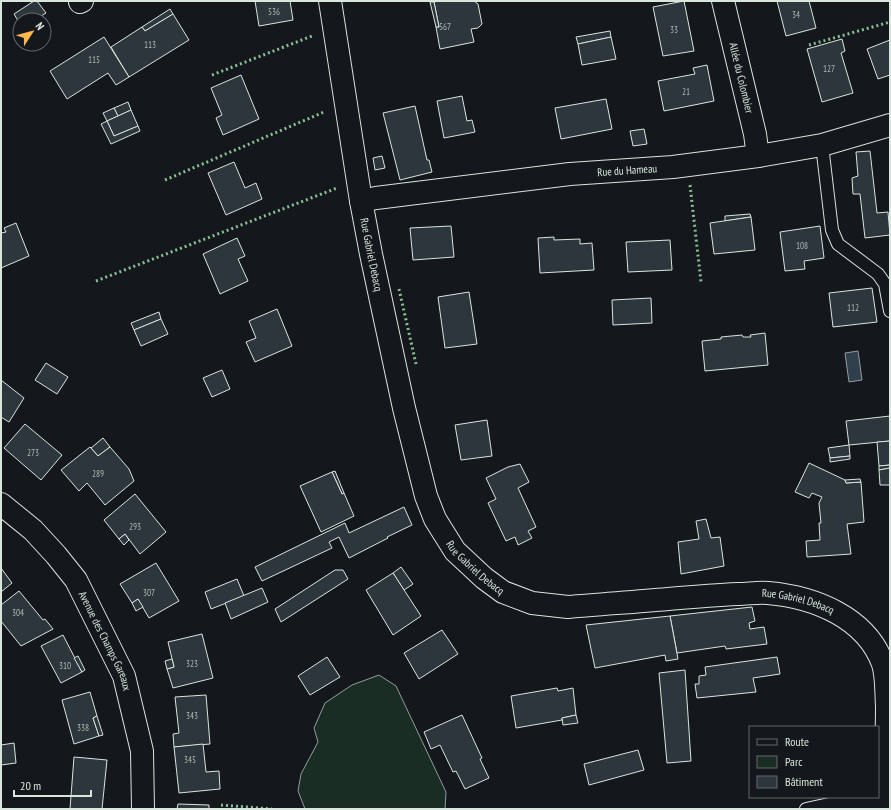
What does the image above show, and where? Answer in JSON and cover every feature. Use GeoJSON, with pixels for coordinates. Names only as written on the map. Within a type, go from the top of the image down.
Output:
{"type":"FeatureCollection","features":[{"type":"Feature","properties":{"kind":"street","name":"Rue Gabriel Debacq"},"geometry":{"type":"LineString","coordinates":[[330,1],[361,201],[403,404],[426,496],[435,519],[455,551],[484,578],[503,592],[532,603],[553,607],[698,596],[767,593],[791,597],[825,606],[840,614],[857,626],[870,640],[879,654],[888,679],[888,745],[884,806]]}},
{"type":"Feature","properties":{"kind":"street","name":"Allée du Colombier"},"geometry":{"type":"LineString","coordinates":[[722,1],[756,134],[758,156]]}},
{"type":"Feature","properties":{"kind":"street","name":"Rue du Hameau"},"geometry":{"type":"LineString","coordinates":[[361,201],[570,174],[673,167],[758,156],[822,145],[890,126]]}},
{"type":"Feature","properties":{"kind":"street","name":"Avenue des Champs Gareaux"},"geometry":{"type":"LineString","coordinates":[[1,504],[33,530],[76,580],[124,676],[142,751],[144,809]]}},
{"type":"Feature","properties":{"kind":"lane"},"geometry":{"type":"LineString","coordinates":[[822,145],[832,230],[838,244],[878,274],[886,284],[890,311]]}},
{"type":"Feature","properties":{"kind":"lane"},"geometry":{"type":"LineString","coordinates":[[806,809],[829,804],[884,806]]}},
{"type":"Feature","properties":{"kind":"green space"},"geometry":{"type":"Polygon","coordinates":[[[379,675],[396,686],[446,792],[445,809],[305,809],[298,791],[301,774],[318,742],[314,728],[325,703],[352,685],[379,675]]]}},
{"type":"Feature","properties":{"kind":"water"},"geometry":{"type":"Polygon","coordinates":[[[858,351],[862,380],[849,382],[845,353],[858,351]]]}},
{"type":"Feature","properties":{"kind":"building"},"geometry":{"type":"Polygon","coordinates":[[[34,1],[37,1],[45,12],[17,12],[34,1]]]}},
{"type":"Feature","properties":{"kind":"building"},"geometry":{"type":"Polygon","coordinates":[[[255,1],[290,1],[293,20],[259,26],[255,1]]]}},
{"type":"Feature","properties":{"kind":"building"},"geometry":{"type":"Polygon","coordinates":[[[474,1],[478,4],[482,24],[478,28],[471,29],[474,42],[440,49],[436,27],[439,27],[434,2],[474,1]]]}},
{"type":"Feature","properties":{"kind":"building"},"geometry":{"type":"Polygon","coordinates":[[[684,1],[694,51],[663,56],[653,7],[684,1]]]}},
{"type":"Feature","properties":{"kind":"building"},"geometry":{"type":"Polygon","coordinates":[[[777,1],[809,1],[816,28],[786,36],[777,1]]]}},
{"type":"Feature","properties":{"kind":"building"},"geometry":{"type":"Polygon","coordinates":[[[430,2],[434,2],[439,27],[436,27],[430,2]]]}},
{"type":"Feature","properties":{"kind":"building"},"geometry":{"type":"Polygon","coordinates":[[[170,9],[173,14],[145,31],[142,27],[170,9]]]}},
{"type":"Feature","properties":{"kind":"building"},"geometry":{"type":"Polygon","coordinates":[[[173,14],[189,40],[129,77],[111,47],[142,27],[145,31],[173,14]]]}},
{"type":"Feature","properties":{"kind":"building"},"geometry":{"type":"Polygon","coordinates":[[[610,31],[611,37],[578,44],[576,37],[610,31]]]}},
{"type":"Feature","properties":{"kind":"building"},"geometry":{"type":"Polygon","coordinates":[[[104,37],[129,77],[116,85],[108,73],[67,99],[50,71],[104,37]]]}},
{"type":"Feature","properties":{"kind":"building"},"geometry":{"type":"Polygon","coordinates":[[[611,37],[616,59],[582,65],[578,44],[611,37]]]}},
{"type":"Feature","properties":{"kind":"building"},"geometry":{"type":"Polygon","coordinates":[[[842,39],[845,51],[841,53],[853,93],[822,102],[807,49],[842,39]]]}},
{"type":"Feature","properties":{"kind":"building"},"geometry":{"type":"Polygon","coordinates":[[[890,40],[890,75],[878,79],[867,49],[890,40]]]}},
{"type":"Feature","properties":{"kind":"building"},"geometry":{"type":"Polygon","coordinates":[[[707,65],[714,101],[664,111],[658,81],[695,74],[693,68],[707,65]]]}},
{"type":"Feature","properties":{"kind":"building"},"geometry":{"type":"Polygon","coordinates":[[[241,75],[259,119],[223,135],[216,118],[222,115],[211,88],[241,75]]]}},
{"type":"Feature","properties":{"kind":"building"},"geometry":{"type":"Polygon","coordinates":[[[462,96],[467,121],[472,120],[475,132],[444,138],[437,101],[462,96]]]}},
{"type":"Feature","properties":{"kind":"building"},"geometry":{"type":"Polygon","coordinates":[[[606,99],[612,129],[561,139],[555,108],[606,99]]]}},
{"type":"Feature","properties":{"kind":"building"},"geometry":{"type":"Polygon","coordinates":[[[128,102],[131,110],[118,116],[114,108],[128,102]]]}},
{"type":"Feature","properties":{"kind":"building"},"geometry":{"type":"Polygon","coordinates":[[[415,106],[427,160],[429,160],[432,172],[400,180],[383,113],[415,106]]]}},
{"type":"Feature","properties":{"kind":"building"},"geometry":{"type":"Polygon","coordinates":[[[114,108],[118,116],[107,121],[103,113],[114,108]]]}},
{"type":"Feature","properties":{"kind":"building"},"geometry":{"type":"Polygon","coordinates":[[[131,110],[138,126],[114,136],[107,121],[131,110]]]}},
{"type":"Feature","properties":{"kind":"building"},"geometry":{"type":"Polygon","coordinates":[[[107,121],[114,136],[138,126],[140,131],[111,144],[101,124],[107,121]]]}},
{"type":"Feature","properties":{"kind":"building"},"geometry":{"type":"Polygon","coordinates":[[[644,129],[647,144],[633,146],[630,131],[644,129]]]}},
{"type":"Feature","properties":{"kind":"building"},"geometry":{"type":"Polygon","coordinates":[[[870,151],[877,213],[888,212],[890,235],[865,238],[860,194],[853,194],[852,178],[858,176],[856,152],[870,151]]]}},
{"type":"Feature","properties":{"kind":"building"},"geometry":{"type":"Polygon","coordinates":[[[382,156],[385,168],[375,170],[373,158],[382,156]]]}},
{"type":"Feature","properties":{"kind":"building"},"geometry":{"type":"Polygon","coordinates":[[[234,162],[245,188],[256,183],[262,199],[226,215],[208,173],[234,162]]]}},
{"type":"Feature","properties":{"kind":"building"},"geometry":{"type":"Polygon","coordinates":[[[750,214],[751,217],[725,221],[725,216],[750,214]]]}},
{"type":"Feature","properties":{"kind":"building"},"geometry":{"type":"Polygon","coordinates":[[[751,217],[755,250],[714,254],[710,223],[751,217]]]}},
{"type":"Feature","properties":{"kind":"building"},"geometry":{"type":"Polygon","coordinates":[[[16,223],[29,256],[1,268],[1,233],[6,232],[4,228],[16,223]]]}},
{"type":"Feature","properties":{"kind":"building"},"geometry":{"type":"Polygon","coordinates":[[[451,226],[454,257],[413,260],[410,228],[451,226]]]}},
{"type":"Feature","properties":{"kind":"building"},"geometry":{"type":"Polygon","coordinates":[[[820,226],[824,258],[804,261],[805,269],[785,271],[780,232],[820,226]]]}},
{"type":"Feature","properties":{"kind":"building"},"geometry":{"type":"Polygon","coordinates":[[[554,237],[554,240],[580,239],[580,244],[592,243],[594,270],[540,273],[538,238],[554,237]]]}},
{"type":"Feature","properties":{"kind":"building"},"geometry":{"type":"Polygon","coordinates":[[[237,238],[245,256],[238,259],[248,281],[220,294],[203,254],[237,238]]]}},
{"type":"Feature","properties":{"kind":"building"},"geometry":{"type":"Polygon","coordinates":[[[670,240],[672,270],[628,272],[626,242],[670,240]]]}},
{"type":"Feature","properties":{"kind":"building"},"geometry":{"type":"Polygon","coordinates":[[[872,288],[877,322],[833,327],[829,293],[872,288]]]}},
{"type":"Feature","properties":{"kind":"building"},"geometry":{"type":"Polygon","coordinates":[[[469,292],[477,344],[445,348],[438,297],[469,292]]]}},
{"type":"Feature","properties":{"kind":"building"},"geometry":{"type":"Polygon","coordinates":[[[651,298],[652,323],[613,325],[612,300],[651,298]]]}},
{"type":"Feature","properties":{"kind":"building"},"geometry":{"type":"Polygon","coordinates":[[[277,309],[292,346],[255,362],[246,342],[256,338],[249,321],[277,309]]]}},
{"type":"Feature","properties":{"kind":"building"},"geometry":{"type":"Polygon","coordinates":[[[159,312],[161,319],[134,330],[131,323],[159,312]]]}},
{"type":"Feature","properties":{"kind":"building"},"geometry":{"type":"Polygon","coordinates":[[[161,319],[168,334],[141,346],[134,330],[161,319]]]}},
{"type":"Feature","properties":{"kind":"building"},"geometry":{"type":"Polygon","coordinates":[[[765,333],[768,365],[705,371],[702,341],[742,335],[743,337],[751,337],[750,335],[765,333]]]}},
{"type":"Feature","properties":{"kind":"building"},"geometry":{"type":"Polygon","coordinates":[[[46,363],[68,377],[57,394],[35,380],[46,363]]]}},
{"type":"Feature","properties":{"kind":"building"},"geometry":{"type":"Polygon","coordinates":[[[222,370],[230,389],[212,397],[203,378],[222,370]]]}},
{"type":"Feature","properties":{"kind":"building"},"geometry":{"type":"Polygon","coordinates":[[[1,380],[24,398],[9,422],[1,417],[1,380]]]}},
{"type":"Feature","properties":{"kind":"building"},"geometry":{"type":"Polygon","coordinates":[[[890,416],[890,441],[849,445],[846,421],[890,416]]]}},
{"type":"Feature","properties":{"kind":"building"},"geometry":{"type":"Polygon","coordinates":[[[487,420],[492,456],[461,460],[455,425],[487,420]]]}},
{"type":"Feature","properties":{"kind":"building"},"geometry":{"type":"Polygon","coordinates":[[[25,424],[62,455],[41,480],[4,448],[25,424]]]}},
{"type":"Feature","properties":{"kind":"building"},"geometry":{"type":"Polygon","coordinates":[[[103,438],[110,447],[98,456],[91,448],[103,438]]]}},
{"type":"Feature","properties":{"kind":"building"},"geometry":{"type":"Polygon","coordinates":[[[890,441],[890,465],[879,466],[877,442],[890,441]]]}},
{"type":"Feature","properties":{"kind":"building"},"geometry":{"type":"Polygon","coordinates":[[[849,445],[850,456],[830,458],[828,448],[849,445]]]}},
{"type":"Feature","properties":{"kind":"building"},"geometry":{"type":"Polygon","coordinates":[[[90,447],[98,456],[110,447],[129,469],[134,481],[105,505],[87,483],[79,491],[61,470],[90,447]]]}},
{"type":"Feature","properties":{"kind":"building"},"geometry":{"type":"Polygon","coordinates":[[[850,456],[850,459],[830,462],[830,458],[850,456]]]}},
{"type":"Feature","properties":{"kind":"building"},"geometry":{"type":"Polygon","coordinates":[[[809,463],[845,480],[846,483],[861,482],[864,522],[847,524],[851,554],[807,557],[806,541],[820,540],[819,523],[821,523],[819,503],[822,497],[812,493],[809,498],[795,492],[809,463]]]}},
{"type":"Feature","properties":{"kind":"building"},"geometry":{"type":"Polygon","coordinates":[[[520,464],[529,482],[518,488],[536,527],[528,531],[532,538],[518,545],[515,537],[506,541],[488,503],[496,499],[486,478],[508,467],[520,464]]]}},
{"type":"Feature","properties":{"kind":"building"},"geometry":{"type":"Polygon","coordinates":[[[890,465],[890,468],[879,470],[879,466],[890,465]]]}},
{"type":"Feature","properties":{"kind":"building"},"geometry":{"type":"Polygon","coordinates":[[[890,468],[890,485],[880,485],[879,470],[890,468]]]}},
{"type":"Feature","properties":{"kind":"building"},"geometry":{"type":"Polygon","coordinates":[[[335,471],[344,493],[342,494],[332,472],[335,471]]]}},
{"type":"Feature","properties":{"kind":"building"},"geometry":{"type":"Polygon","coordinates":[[[332,472],[342,494],[344,493],[354,516],[321,532],[300,486],[332,472]]]}},
{"type":"Feature","properties":{"kind":"building"},"geometry":{"type":"Polygon","coordinates":[[[860,479],[861,482],[846,483],[845,480],[860,479]]]}},
{"type":"Feature","properties":{"kind":"building"},"geometry":{"type":"Polygon","coordinates":[[[135,494],[166,532],[140,554],[125,534],[119,539],[104,520],[135,494]]]}},
{"type":"Feature","properties":{"kind":"building"},"geometry":{"type":"Polygon","coordinates":[[[404,507],[412,525],[349,558],[339,537],[329,542],[332,548],[262,581],[255,567],[345,523],[349,533],[404,507]]]}},
{"type":"Feature","properties":{"kind":"building"},"geometry":{"type":"Polygon","coordinates":[[[706,519],[711,538],[720,537],[724,566],[681,574],[678,542],[699,539],[696,521],[706,519]]]}},
{"type":"Feature","properties":{"kind":"building"},"geometry":{"type":"Polygon","coordinates":[[[125,534],[129,540],[124,545],[119,539],[125,534]]]}},
{"type":"Feature","properties":{"kind":"building"},"geometry":{"type":"Polygon","coordinates":[[[156,563],[179,601],[149,618],[138,599],[132,603],[120,584],[156,563]]]}},
{"type":"Feature","properties":{"kind":"building"},"geometry":{"type":"Polygon","coordinates":[[[401,567],[413,584],[404,590],[393,573],[401,567]]]}},
{"type":"Feature","properties":{"kind":"building"},"geometry":{"type":"Polygon","coordinates":[[[1,568],[12,583],[1,592],[1,568]]]}},
{"type":"Feature","properties":{"kind":"building"},"geometry":{"type":"Polygon","coordinates":[[[335,570],[343,570],[348,579],[281,622],[275,609],[335,570]]]}},
{"type":"Feature","properties":{"kind":"building"},"geometry":{"type":"Polygon","coordinates":[[[393,573],[421,616],[393,635],[366,590],[393,573]]]}},
{"type":"Feature","properties":{"kind":"building"},"geometry":{"type":"Polygon","coordinates":[[[237,579],[244,596],[211,609],[205,592],[237,579]]]}},
{"type":"Feature","properties":{"kind":"building"},"geometry":{"type":"Polygon","coordinates":[[[262,588],[268,602],[231,619],[225,603],[262,588]]]}},
{"type":"Feature","properties":{"kind":"building"},"geometry":{"type":"Polygon","coordinates":[[[19,591],[43,620],[45,619],[53,629],[21,646],[1,621],[1,605],[19,591]]]}},
{"type":"Feature","properties":{"kind":"building"},"geometry":{"type":"Polygon","coordinates":[[[138,599],[143,607],[136,611],[132,603],[138,599]]]}},
{"type":"Feature","properties":{"kind":"building"},"geometry":{"type":"Polygon","coordinates":[[[752,607],[755,621],[749,623],[750,629],[764,627],[767,644],[726,649],[725,646],[677,653],[670,616],[752,607]]]}},
{"type":"Feature","properties":{"kind":"building"},"geometry":{"type":"Polygon","coordinates":[[[670,616],[678,659],[666,661],[665,655],[595,668],[586,625],[670,616]]]}},
{"type":"Feature","properties":{"kind":"building"},"geometry":{"type":"Polygon","coordinates":[[[442,630],[458,654],[419,679],[404,653],[442,630]]]}},
{"type":"Feature","properties":{"kind":"building"},"geometry":{"type":"Polygon","coordinates":[[[202,634],[213,678],[173,688],[167,669],[174,667],[168,642],[202,634]]]}},
{"type":"Feature","properties":{"kind":"building"},"geometry":{"type":"Polygon","coordinates":[[[63,635],[82,672],[61,683],[41,646],[63,635]]]}},
{"type":"Feature","properties":{"kind":"building"},"geometry":{"type":"Polygon","coordinates":[[[78,656],[85,670],[82,672],[74,658],[78,656]]]}},
{"type":"Feature","properties":{"kind":"building"},"geometry":{"type":"Polygon","coordinates":[[[327,657],[340,677],[310,695],[298,676],[327,657]]]}},
{"type":"Feature","properties":{"kind":"building"},"geometry":{"type":"Polygon","coordinates":[[[777,657],[780,674],[753,678],[756,692],[697,698],[695,684],[699,684],[699,676],[706,675],[705,667],[777,657]]]}},
{"type":"Feature","properties":{"kind":"building"},"geometry":{"type":"Polygon","coordinates":[[[172,659],[174,667],[167,669],[165,661],[172,659]]]}},
{"type":"Feature","properties":{"kind":"building"},"geometry":{"type":"Polygon","coordinates":[[[685,670],[691,761],[667,763],[659,673],[685,670]]]}},
{"type":"Feature","properties":{"kind":"building"},"geometry":{"type":"Polygon","coordinates":[[[557,688],[558,691],[573,688],[576,715],[562,718],[562,720],[516,728],[511,696],[557,688]]]}},
{"type":"Feature","properties":{"kind":"building"},"geometry":{"type":"Polygon","coordinates":[[[90,692],[97,716],[93,718],[99,736],[74,744],[62,700],[90,692]]]}},
{"type":"Feature","properties":{"kind":"building"},"geometry":{"type":"Polygon","coordinates":[[[206,695],[210,744],[174,747],[173,734],[179,733],[175,697],[206,695]]]}},
{"type":"Feature","properties":{"kind":"building"},"geometry":{"type":"Polygon","coordinates":[[[462,715],[482,758],[480,759],[489,778],[465,789],[456,771],[453,772],[440,745],[431,749],[424,732],[462,715]]]}},
{"type":"Feature","properties":{"kind":"building"},"geometry":{"type":"Polygon","coordinates":[[[576,715],[578,723],[563,725],[562,718],[576,715]]]}},
{"type":"Feature","properties":{"kind":"building"},"geometry":{"type":"Polygon","coordinates":[[[97,716],[103,735],[99,736],[93,718],[97,716]]]}},
{"type":"Feature","properties":{"kind":"building"},"geometry":{"type":"Polygon","coordinates":[[[14,743],[16,763],[1,765],[1,745],[14,743]]]}},
{"type":"Feature","properties":{"kind":"building"},"geometry":{"type":"Polygon","coordinates":[[[203,744],[206,772],[219,771],[220,789],[179,793],[174,747],[203,744]]]}},
{"type":"Feature","properties":{"kind":"building"},"geometry":{"type":"Polygon","coordinates":[[[638,750],[644,770],[589,785],[584,764],[638,750]]]}},
{"type":"Feature","properties":{"kind":"building"},"geometry":{"type":"Polygon","coordinates":[[[74,757],[107,760],[102,809],[70,809],[74,757]]]}},
{"type":"Feature","properties":{"kind":"building"},"geometry":{"type":"Polygon","coordinates":[[[178,804],[209,805],[209,809],[177,809],[178,804]]]}},
{"type":"Feature","properties":{"kind":"hedge"},"geometry":{"type":"LineString","coordinates":[[809,45],[890,22]]}},
{"type":"Feature","properties":{"kind":"hedge"},"geometry":{"type":"LineString","coordinates":[[212,75],[312,36]]}},
{"type":"Feature","properties":{"kind":"hedge"},"geometry":{"type":"LineString","coordinates":[[165,180],[324,112]]}},
{"type":"Feature","properties":{"kind":"hedge"},"geometry":{"type":"LineString","coordinates":[[690,185],[701,282]]}},
{"type":"Feature","properties":{"kind":"hedge"},"geometry":{"type":"LineString","coordinates":[[96,281],[337,188]]}},
{"type":"Feature","properties":{"kind":"hedge"},"geometry":{"type":"LineString","coordinates":[[399,289],[416,364]]}},
{"type":"Feature","properties":{"kind":"hedge"},"geometry":{"type":"LineString","coordinates":[[221,805],[272,809]]}}]}
